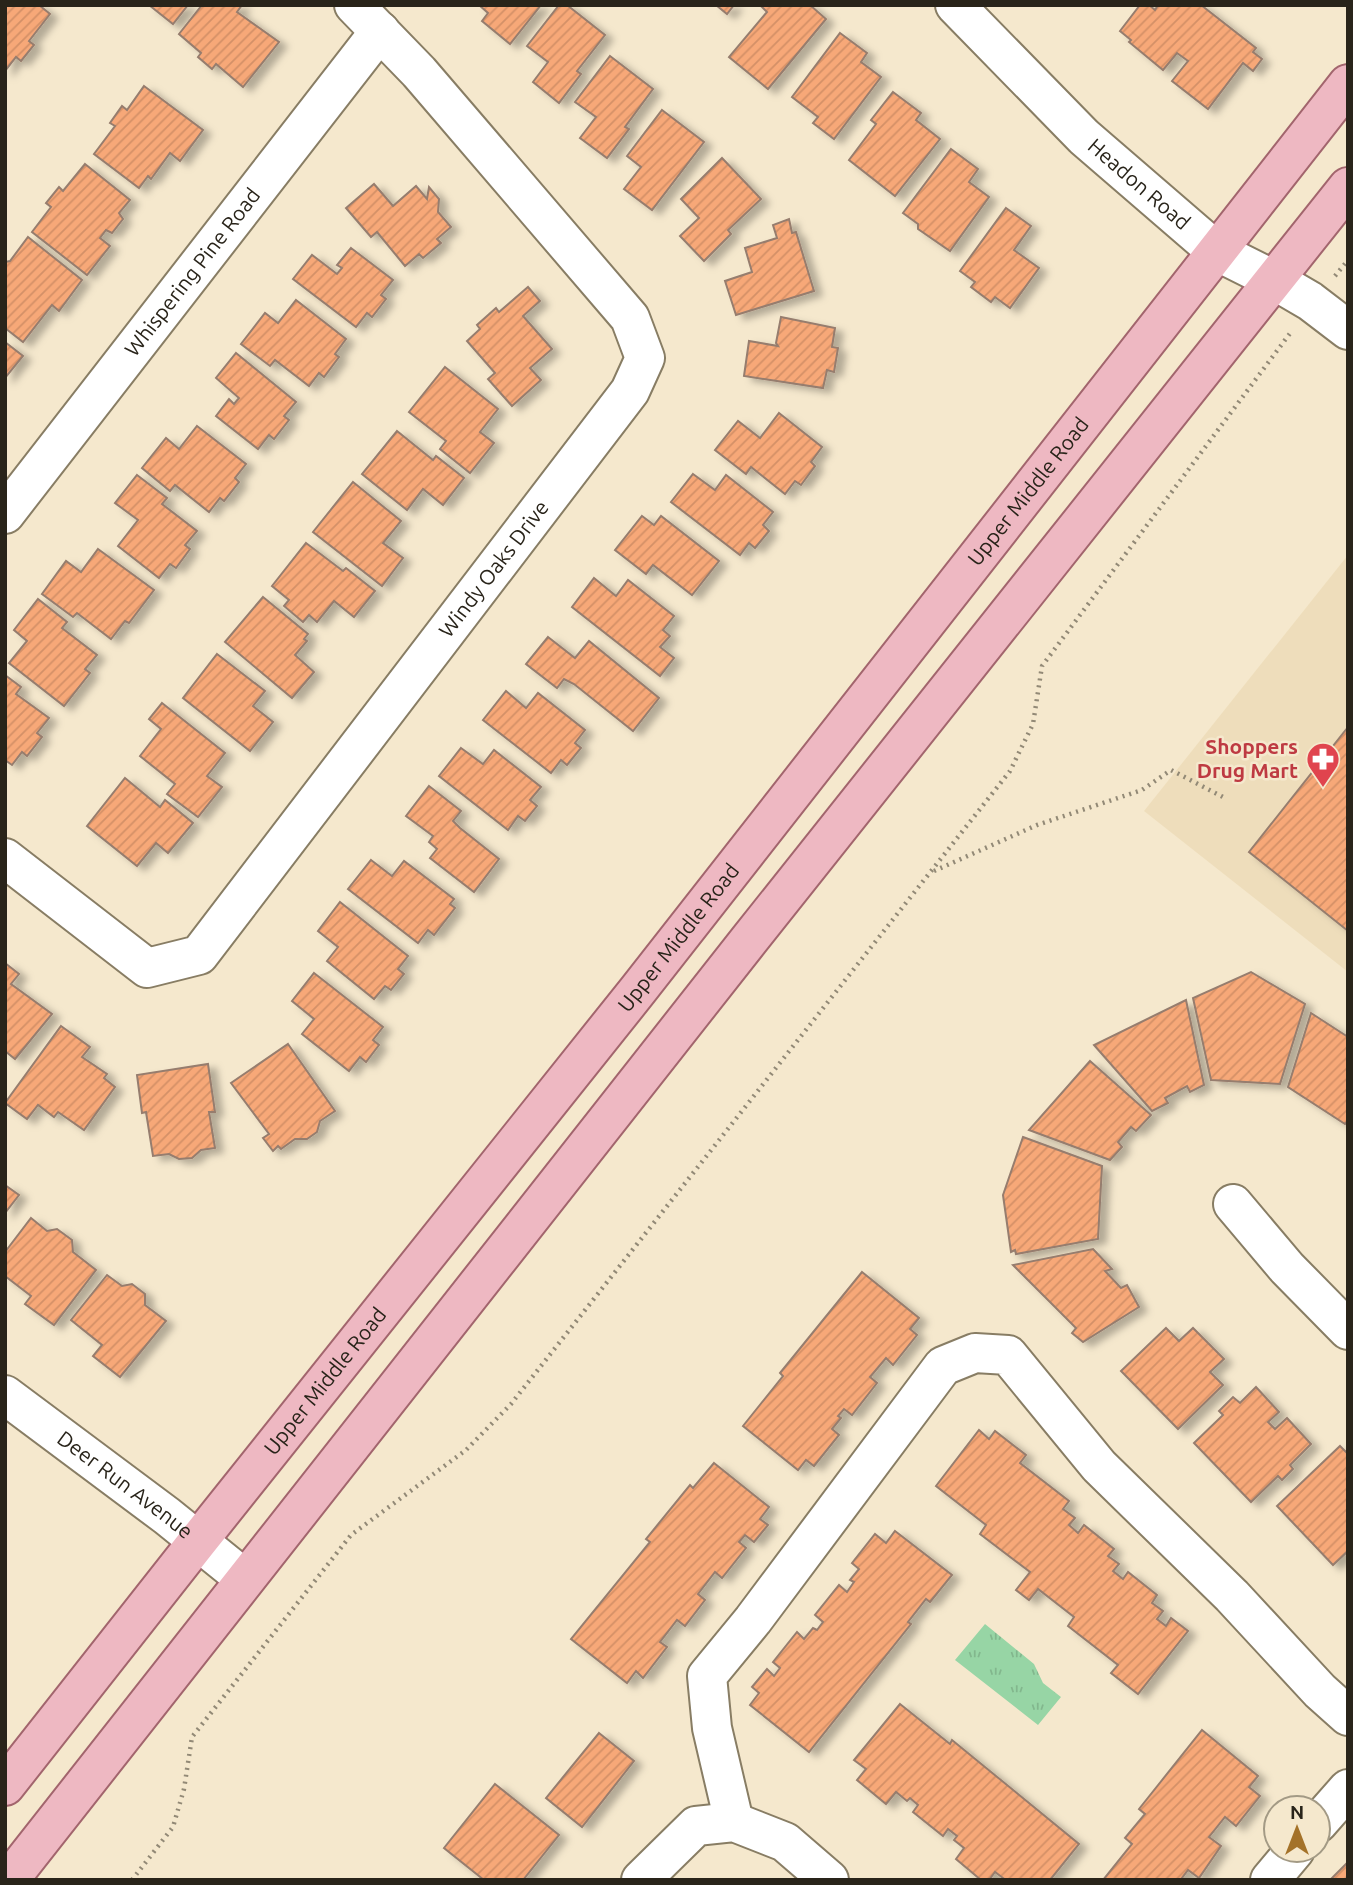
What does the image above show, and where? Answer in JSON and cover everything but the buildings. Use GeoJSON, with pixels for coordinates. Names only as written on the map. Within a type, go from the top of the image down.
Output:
{"type":"FeatureCollection","features":[{"type":"Feature","properties":{"kind":"main road","name":"Upper Middle Road"},"geometry":{"type":"LineString","coordinates":[[5,1786],[638,990],[1348,85]]}},
{"type":"Feature","properties":{"kind":"main road"},"geometry":{"type":"LineString","coordinates":[[9,1880],[1348,187]]}},
{"type":"Feature","properties":{"kind":"street","name":"Headon Road"},"geometry":{"type":"LineString","coordinates":[[955,5],[1084,137],[1216,251],[1313,303],[1348,330]]}},
{"type":"Feature","properties":{"kind":"street","name":"Whispering Pine Road"},"geometry":{"type":"LineString","coordinates":[[5,514],[367,18]]}},
{"type":"Feature","properties":{"kind":"street","name":"Windy Oaks Drive"},"geometry":{"type":"LineString","coordinates":[[5,858],[147,968],[199,956],[630,391],[645,358],[630,318],[419,72],[367,18]]}},
{"type":"Feature","properties":{"kind":"street"},"geometry":{"type":"LineString","coordinates":[[1233,1205],[1287,1268],[1348,1330]]}},
{"type":"Feature","properties":{"kind":"street"},"geometry":{"type":"LineString","coordinates":[[734,1822],[712,1728],[706,1676],[753,1619],[943,1366],[975,1353],[1009,1355],[1099,1466],[1233,1596],[1320,1691],[1348,1716]]}},
{"type":"Feature","properties":{"kind":"street","name":"Deer Run Avenue"},"geometry":{"type":"LineString","coordinates":[[5,1395],[245,1579]]}},
{"type":"Feature","properties":{"kind":"street"},"geometry":{"type":"LineString","coordinates":[[1332,1807],[1348,1789]]}},
{"type":"Feature","properties":{"kind":"street"},"geometry":{"type":"LineString","coordinates":[[641,1880],[696,1826],[734,1822],[785,1842],[829,1880]]}},
{"type":"Feature","properties":{"kind":"street"},"geometry":{"type":"LineString","coordinates":[[1270,1880],[1283,1864]]}},
{"type":"Feature","properties":{"kind":"path"},"geometry":{"type":"LineString","coordinates":[[132,1880],[173,1827],[184,1789],[192,1737],[351,1535],[466,1450],[511,1404],[1010,771],[1032,724],[1042,666],[1348,260]]}},
{"type":"Feature","properties":{"kind":"path"},"geometry":{"type":"LineString","coordinates":[[930,872],[1037,825],[1142,790],[1171,770],[1223,797]]}},
{"type":"Feature","properties":{"kind":"shaded area"},"geometry":{"type":"Polygon","coordinates":[[[1348,555],[1348,972],[1144,811],[1348,555]]]}},
{"type":"Feature","properties":{"kind":"green space"},"geometry":{"type":"Polygon","coordinates":[[[985,1624],[1034,1664],[1043,1683],[1061,1697],[1038,1725],[955,1660],[985,1624]]]}},
{"type":"Feature","properties":{"kind":"place","name":"Shoppers Drug Mart"},"geometry":{"type":"Point","coordinates":[1323,789]}}]}
